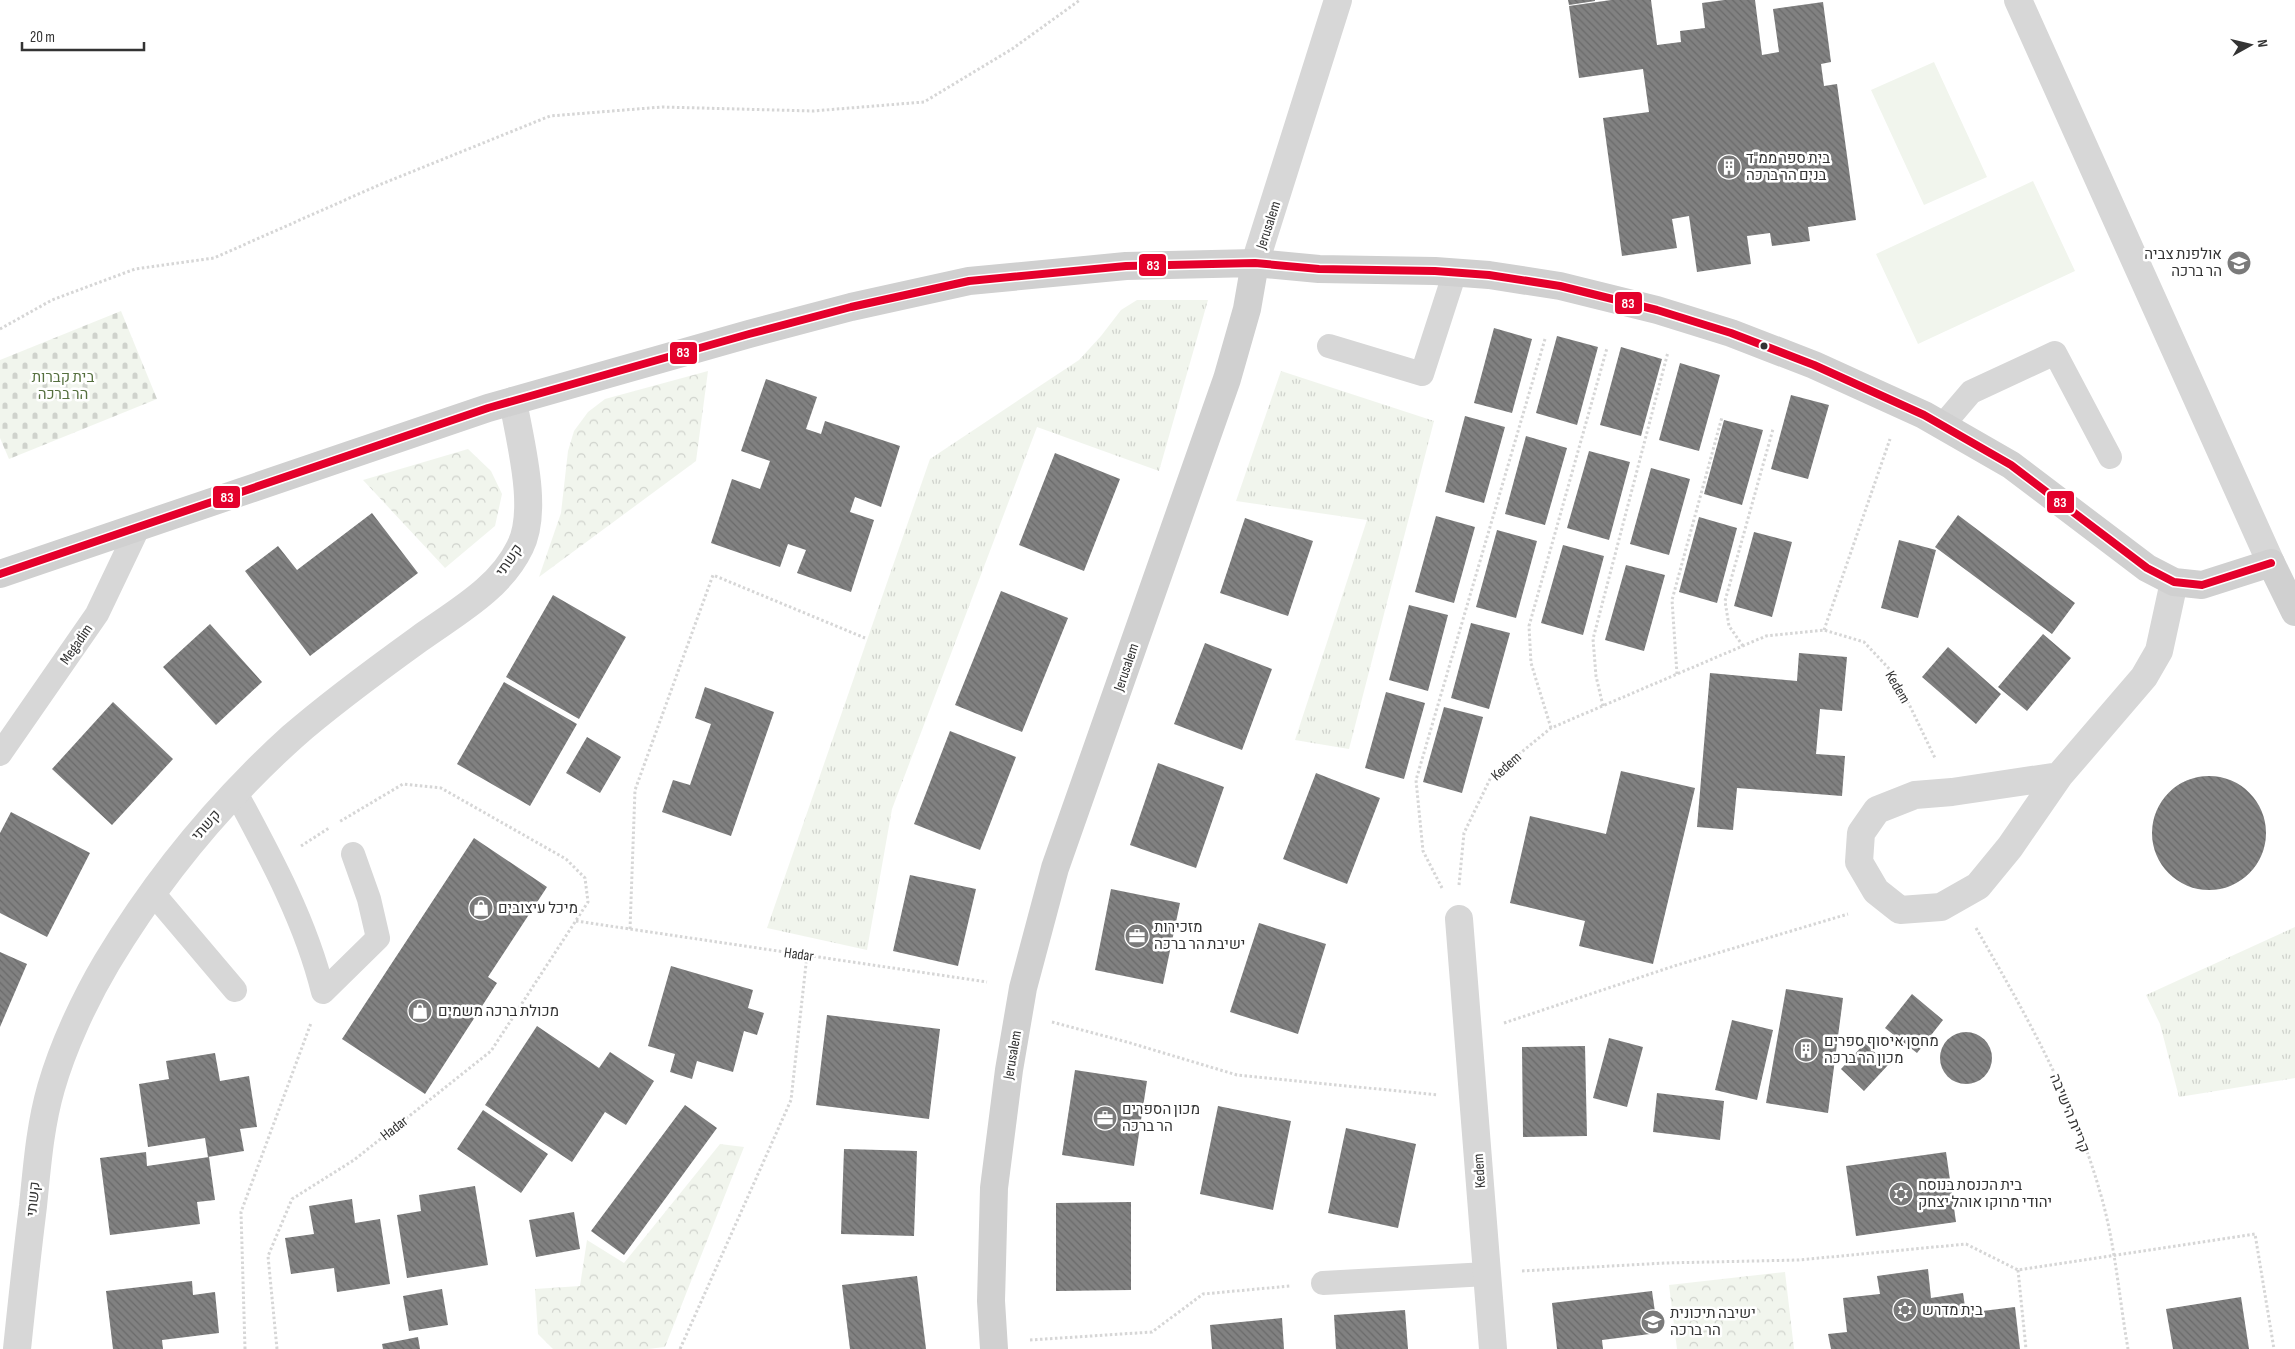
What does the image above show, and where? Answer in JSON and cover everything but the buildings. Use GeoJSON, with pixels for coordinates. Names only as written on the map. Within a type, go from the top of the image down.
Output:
{"type":"FeatureCollection","features":[{"type":"Feature","properties":{"kind":"street","name":"Jerusalem"},"geometry":{"type":"LineString","coordinates":[[994,1345],[991,1301],[994,1188],[1009,1070],[1021,1001],[1055,868],[1227,380],[1247,309],[1255,263],[1338,0]]}},
{"type":"Feature","properties":{"kind":"street"},"geometry":{"type":"LineString","coordinates":[[2018,0],[2271,563],[2295,612]]}},
{"type":"Feature","properties":{"kind":"street"},"geometry":{"type":"LineString","coordinates":[[0,574],[513,401],[851,307],[969,281],[1126,266],[1255,263],[1319,269],[1455,272],[1560,286],[1657,310],[1731,333],[1814,365],[1902,405],[1942,426],[2011,465],[2147,568],[2174,582],[2202,586],[2271,563]]}},
{"type":"Feature","properties":{"kind":"street","name":"קשתי"},"geometry":{"type":"LineString","coordinates":[[17,1349],[38,1149],[51,1088],[68,1040],[106,964],[152,892],[210,817],[293,737],[372,673],[489,588],[507,567],[520,548],[527,528],[529,505],[513,401]]}},
{"type":"Feature","properties":{"kind":"street"},"geometry":{"type":"LineString","coordinates":[[2059,776],[1952,792],[1915,795],[1877,810],[1861,834],[1859,862],[1876,891],[1900,910],[1940,907],[1978,886],[2010,847],[2059,776],[2144,677],[2158,651],[2174,582]]}},
{"type":"Feature","properties":{"kind":"street","name":"Kedem"},"geometry":{"type":"LineString","coordinates":[[1459,919],[1493,1349]]}},
{"type":"Feature","properties":{"kind":"lane"},"geometry":{"type":"LineString","coordinates":[[1329,346],[1422,374],[1455,272]]}},
{"type":"Feature","properties":{"kind":"lane"},"geometry":{"type":"LineString","coordinates":[[1942,426],[1971,392],[2055,353],[2110,457]]}},
{"type":"Feature","properties":{"kind":"lane","name":"Megadim"},"geometry":{"type":"LineString","coordinates":[[0,754],[97,614],[139,526]]}},
{"type":"Feature","properties":{"kind":"lane"},"geometry":{"type":"LineString","coordinates":[[236,793],[273,864],[316,963],[322,992]]}},
{"type":"Feature","properties":{"kind":"lane"},"geometry":{"type":"LineString","coordinates":[[322,992],[378,938],[369,899],[353,854]]}},
{"type":"Feature","properties":{"kind":"lane"},"geometry":{"type":"LineString","coordinates":[[152,892],[235,990]]}},
{"type":"Feature","properties":{"kind":"lane"},"geometry":{"type":"LineString","coordinates":[[1323,1283],[1487,1274]]}},
{"type":"Feature","properties":{"kind":"path"},"geometry":{"type":"LineString","coordinates":[[0,329],[52,300],[135,269],[214,258],[379,185],[550,116],[662,107],[813,111],[924,102],[1012,49],[1080,0]]}},
{"type":"Feature","properties":{"kind":"path"},"geometry":{"type":"LineString","coordinates":[[1459,919],[1423,851],[1416,780],[1545,340]]}},
{"type":"Feature","properties":{"kind":"path"},"geometry":{"type":"LineString","coordinates":[[1550,728],[1531,663],[1529,626],[1607,348]]}},
{"type":"Feature","properties":{"kind":"path"},"geometry":{"type":"LineString","coordinates":[[1603,706],[1596,676],[1593,639],[1668,352]]}},
{"type":"Feature","properties":{"kind":"path"},"geometry":{"type":"LineString","coordinates":[[1824,630],[1902,405]]}},
{"type":"Feature","properties":{"kind":"path"},"geometry":{"type":"LineString","coordinates":[[1676,674],[1672,600],[1722,417]]}},
{"type":"Feature","properties":{"kind":"path"},"geometry":{"type":"LineString","coordinates":[[1744,646],[1729,626],[1726,602],[1773,429]]}},
{"type":"Feature","properties":{"kind":"path"},"geometry":{"type":"LineString","coordinates":[[630,929],[635,790],[713,575],[865,638]]}},
{"type":"Feature","properties":{"kind":"path","name":"Kedem"},"geometry":{"type":"LineString","coordinates":[[1459,919],[1459,877],[1464,832],[1491,777],[1550,728],[1766,636],[1824,630],[1864,642],[1895,675],[1952,792]]}},
{"type":"Feature","properties":{"kind":"path","name":"Hadar"},"geometry":{"type":"LineString","coordinates":[[273,864],[365,805],[403,784],[440,788],[566,859],[585,878],[588,902],[490,1051],[354,1160],[292,1199],[268,1256],[278,1349]]}},
{"type":"Feature","properties":{"kind":"path","name":"קריית הישיבה"},"geometry":{"type":"LineString","coordinates":[[1958,897],[2029,1020],[2069,1103],[2100,1193],[2128,1349]]}},
{"type":"Feature","properties":{"kind":"path"},"geometry":{"type":"LineString","coordinates":[[1468,1034],[1674,966],[1890,902]]}},
{"type":"Feature","properties":{"kind":"path","name":"Hadar"},"geometry":{"type":"LineString","coordinates":[[576,921],[807,955],[1021,1001],[1127,1042],[1237,1075],[1473,1098]]}},
{"type":"Feature","properties":{"kind":"path"},"geometry":{"type":"LineString","coordinates":[[680,1349],[791,1100],[807,955]]}},
{"type":"Feature","properties":{"kind":"path"},"geometry":{"type":"LineString","coordinates":[[245,1349],[241,1212],[322,992]]}},
{"type":"Feature","properties":{"kind":"path"},"geometry":{"type":"LineString","coordinates":[[1487,1274],[1665,1263],[1799,1260],[1966,1244],[2018,1270],[2112,1254],[2255,1234],[2274,1349]]}},
{"type":"Feature","properties":{"kind":"path"},"geometry":{"type":"LineString","coordinates":[[2018,1270],[2026,1349]]}},
{"type":"Feature","properties":{"kind":"path"},"geometry":{"type":"LineString","coordinates":[[994,1345],[1152,1332],[1203,1294],[1323,1283]]}},
{"type":"Feature","properties":{"kind":"green space"},"geometry":{"type":"Polygon","coordinates":[[[1934,62],[1987,177],[1924,205],[1871,90],[1934,62]]]}},
{"type":"Feature","properties":{"kind":"green space"},"geometry":{"type":"Polygon","coordinates":[[[2033,181],[2075,271],[1918,344],[1876,254],[2033,181]]]}},
{"type":"Feature","properties":{"kind":"green space"},"geometry":{"type":"Polygon","coordinates":[[[1137,300],[1208,300],[1159,471],[1037,427],[892,809],[867,950],[767,928],[930,459],[1079,360],[1121,310],[1137,300]]]}},
{"type":"Feature","properties":{"kind":"green space","name":"בית קברות הר ברכה"},"geometry":{"type":"Polygon","coordinates":[[[121,311],[157,399],[9,459],[0,438],[0,360],[121,311]]]}},
{"type":"Feature","properties":{"kind":"green space"},"geometry":{"type":"Polygon","coordinates":[[[708,371],[696,461],[539,577],[561,513],[568,451],[574,431],[588,412],[605,399],[708,371]]]}},
{"type":"Feature","properties":{"kind":"green space"},"geometry":{"type":"Polygon","coordinates":[[[1281,371],[1434,421],[1349,749],[1295,740],[1367,520],[1236,501],[1281,371]]]}},
{"type":"Feature","properties":{"kind":"green space"},"geometry":{"type":"Polygon","coordinates":[[[468,449],[491,471],[502,494],[495,526],[445,568],[363,480],[468,449]]]}},
{"type":"Feature","properties":{"kind":"green space"},"geometry":{"type":"Polygon","coordinates":[[[2295,927],[2295,1078],[2179,1097],[2160,1024],[2146,995],[2295,927]]]}},
{"type":"Feature","properties":{"kind":"green space"},"geometry":{"type":"Polygon","coordinates":[[[720,1144],[744,1147],[665,1347],[648,1349],[553,1349],[538,1334],[535,1289],[580,1286],[587,1240],[624,1263],[720,1144]]]}},
{"type":"Feature","properties":{"kind":"green space"},"geometry":{"type":"Polygon","coordinates":[[[1785,1272],[1794,1349],[1677,1349],[1669,1285],[1785,1272]]]}},
{"type":"Feature","properties":{"kind":"transit line","name":"83"},"geometry":{"type":"LineString","coordinates":[[0,574],[488,408],[851,307],[969,281],[1126,266],[1255,263],[1319,269],[1435,271],[1489,275],[1560,286],[1657,310],[1731,333],[1814,365],[1924,415],[2011,465],[2147,568],[2174,582],[2202,585],[2271,563]]}},
{"type":"Feature","properties":{"kind":"place","name":"בית ספר ממ\"ד בנים הר ברכה"},"geometry":{"type":"Point","coordinates":[1729,167]}},
{"type":"Feature","properties":{"kind":"place","name":"אולפנת צביה הר ברכה"},"geometry":{"type":"Point","coordinates":[2239,263]}},
{"type":"Feature","properties":{"kind":"place","name":"מיכל עיצובים"},"geometry":{"type":"Point","coordinates":[481,908]}},
{"type":"Feature","properties":{"kind":"place","name":"מזכירות ישיבת הר ברכה"},"geometry":{"type":"Point","coordinates":[1137,936]}},
{"type":"Feature","properties":{"kind":"place","name":"מכולת ברכה משמים"},"geometry":{"type":"Point","coordinates":[420,1011]}},
{"type":"Feature","properties":{"kind":"place","name":"מחסן איסוף ספרים מכון הר ברכה"},"geometry":{"type":"Point","coordinates":[1806,1050]}},
{"type":"Feature","properties":{"kind":"place","name":"מכון הספרים הר ברכה"},"geometry":{"type":"Point","coordinates":[1105,1118]}},
{"type":"Feature","properties":{"kind":"place","name":"בית הכנסת בנוסח יהודי מרוקו אוהל יצחק"},"geometry":{"type":"Point","coordinates":[1901,1194]}},
{"type":"Feature","properties":{"kind":"place","name":"בית מדרש"},"geometry":{"type":"Point","coordinates":[1905,1310]}},
{"type":"Feature","properties":{"kind":"place","name":"ישיבה תיכונית הר ברכה"},"geometry":{"type":"Point","coordinates":[1653,1322]}}]}
